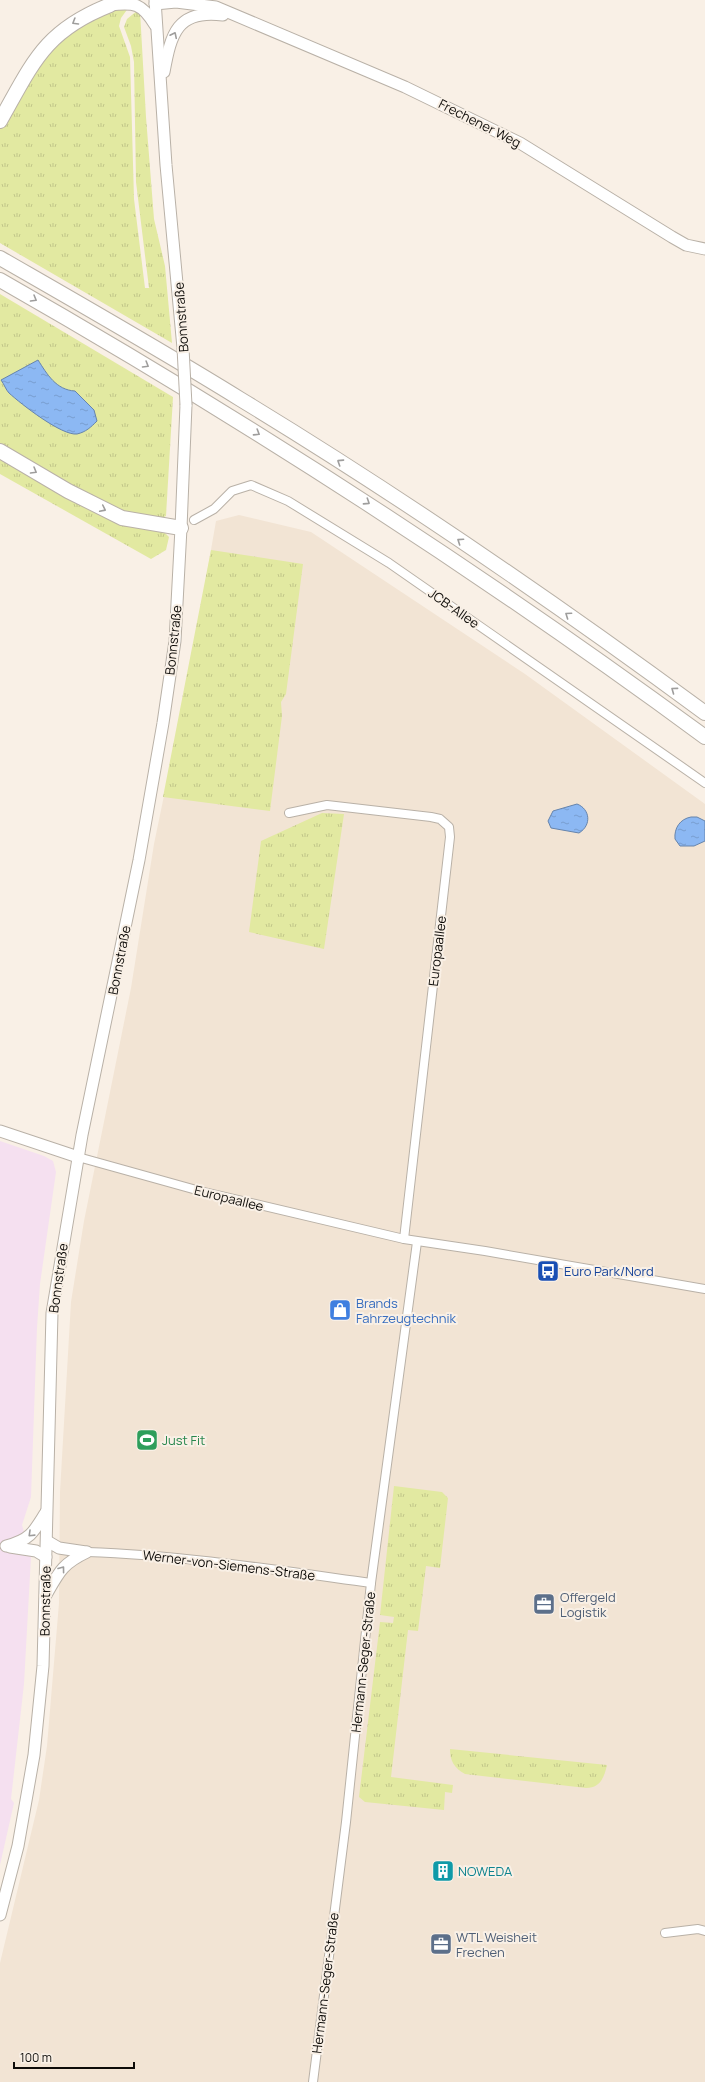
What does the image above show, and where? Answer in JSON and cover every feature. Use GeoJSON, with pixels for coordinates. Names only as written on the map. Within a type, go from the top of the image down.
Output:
{"type":"FeatureCollection","features":[{"type":"Feature","properties":{"kind":"highway"},"geometry":{"type":"LineString","coordinates":[[0,121],[31,66],[51,40],[74,22],[114,3]]}},
{"type":"Feature","properties":{"kind":"highway"},"geometry":{"type":"LineString","coordinates":[[0,258],[242,400],[378,487],[518,580],[705,713]]}},
{"type":"Feature","properties":{"kind":"highway"},"geometry":{"type":"LineString","coordinates":[[0,280],[230,416],[372,506],[506,595],[705,737]]}},
{"type":"Feature","properties":{"kind":"highway"},"geometry":{"type":"LineString","coordinates":[[0,451],[68,491],[122,518],[182,528]]}},
{"type":"Feature","properties":{"kind":"main road","name":"Frechener Weg"},"geometry":{"type":"LineString","coordinates":[[155,2],[176,2],[204,5],[243,17],[405,87],[520,142],[672,238],[686,245],[705,249]]}},
{"type":"Feature","properties":{"kind":"main road","name":"Bonnstraße"},"geometry":{"type":"LineString","coordinates":[[0,1915],[18,1846],[34,1755],[43,1666],[52,1313],[78,1157],[139,860],[164,723],[174,641],[182,528],[186,405],[183,348],[166,165],[155,2]]}},
{"type":"Feature","properties":{"kind":"main road"},"geometry":{"type":"LineString","coordinates":[[114,3],[129,3],[137,5],[149,14],[157,29]]}},
{"type":"Feature","properties":{"kind":"main road","name":"Frechener Weg"},"geometry":{"type":"LineString","coordinates":[[161,86],[172,37],[177,28],[186,20],[211,13],[243,17]]}},
{"type":"Feature","properties":{"kind":"main road"},"geometry":{"type":"LineString","coordinates":[[0,1131],[78,1157]]}},
{"type":"Feature","properties":{"kind":"main road"},"geometry":{"type":"LineString","coordinates":[[3,1545],[21,1542],[30,1536],[47,1511]]}},
{"type":"Feature","properties":{"kind":"main road"},"geometry":{"type":"LineString","coordinates":[[47,1541],[59,1548],[87,1552]]}},
{"type":"Feature","properties":{"kind":"main road"},"geometry":{"type":"LineString","coordinates":[[3,1545],[19,1549],[36,1550],[46,1557]]}},
{"type":"Feature","properties":{"kind":"main road"},"geometry":{"type":"LineString","coordinates":[[45,1596],[68,1561],[87,1552]]}},
{"type":"Feature","properties":{"kind":"street","name":"JCB-Allee"},"geometry":{"type":"LineString","coordinates":[[194,520],[214,509],[232,491],[251,485],[288,500],[389,563],[705,783]]}},
{"type":"Feature","properties":{"kind":"street","name":"Europaallee"},"geometry":{"type":"LineString","coordinates":[[289,813],[327,805],[431,817],[440,820],[449,827],[450,837],[404,1239]]}},
{"type":"Feature","properties":{"kind":"street","name":"Europaallee"},"geometry":{"type":"LineString","coordinates":[[78,1157],[200,1191],[417,1242],[486,1251],[705,1289]]}},
{"type":"Feature","properties":{"kind":"street","name":"Hermann-Seger-Straße"},"geometry":{"type":"LineString","coordinates":[[313,2082],[346,1822],[371,1582],[417,1242]]}},
{"type":"Feature","properties":{"kind":"street","name":"Werner-von-Siemens-Straße"},"geometry":{"type":"LineString","coordinates":[[87,1552],[125,1553],[208,1561],[371,1582]]}},
{"type":"Feature","properties":{"kind":"street"},"geometry":{"type":"LineString","coordinates":[[665,1933],[698,1929],[705,1931]]}},
{"type":"Feature","properties":{"kind":"shaded area"},"geometry":{"type":"Polygon","coordinates":[[[239,515],[311,532],[525,674],[705,804],[705,2082],[0,2082],[0,1963],[39,1800],[47,1746],[59,1603],[60,1492],[71,1302],[84,1221],[131,988],[154,844],[191,665],[216,521],[239,515]]]}},
{"type":"Feature","properties":{"kind":"shaded area"},"geometry":{"type":"Polygon","coordinates":[[[0,1141],[44,1156],[53,1161],[56,1172],[40,1284],[31,1497],[22,1525],[31,1557],[24,1684],[11,1799],[14,1803],[0,1865],[0,1141]]]}},
{"type":"Feature","properties":{"kind":"green space"},"geometry":{"type":"Polygon","coordinates":[[[129,7],[121,18],[119,26],[130,57],[134,199],[145,288],[149,288],[136,182],[134,62],[131,46],[124,27],[127,19],[138,10],[140,11],[154,219],[165,266],[172,343],[0,243],[0,128],[32,70],[60,36],[111,10],[129,7]]]}},
{"type":"Feature","properties":{"kind":"green space"},"geometry":{"type":"Polygon","coordinates":[[[0,294],[173,397],[166,516],[160,519],[118,510],[0,447],[0,294]]]}},
{"type":"Feature","properties":{"kind":"green space"},"geometry":{"type":"Polygon","coordinates":[[[0,457],[165,533],[169,537],[166,550],[151,559],[0,474],[0,457]]]}},
{"type":"Feature","properties":{"kind":"green space"},"geometry":{"type":"Polygon","coordinates":[[[211,550],[303,564],[286,694],[281,702],[282,716],[270,811],[163,797],[211,550]]]}},
{"type":"Feature","properties":{"kind":"green space"},"geometry":{"type":"Polygon","coordinates":[[[322,813],[344,814],[324,949],[249,932],[261,841],[322,813]]]}},
{"type":"Feature","properties":{"kind":"green space"},"geometry":{"type":"Polygon","coordinates":[[[394,1486],[442,1492],[448,1498],[440,1568],[426,1566],[418,1631],[408,1630],[391,1777],[453,1785],[452,1793],[445,1792],[444,1810],[365,1802],[359,1797],[380,1622],[393,1623],[394,1617],[380,1615],[394,1486]]]}},
{"type":"Feature","properties":{"kind":"green space"},"geometry":{"type":"Polygon","coordinates":[[[450,1749],[607,1765],[601,1781],[591,1788],[586,1788],[465,1774],[453,1764],[450,1749]]]}},
{"type":"Feature","properties":{"kind":"water"},"geometry":{"type":"Polygon","coordinates":[[[38,360],[45,371],[57,384],[62,388],[75,391],[94,410],[97,421],[88,429],[77,434],[62,430],[32,411],[8,392],[1,380],[38,360]]]}},
{"type":"Feature","properties":{"kind":"water"},"geometry":{"type":"Polygon","coordinates":[[[577,804],[585,810],[588,817],[588,822],[583,830],[579,833],[551,828],[548,821],[553,811],[577,804]]]}},
{"type":"Feature","properties":{"kind":"water"},"geometry":{"type":"Polygon","coordinates":[[[697,817],[705,821],[705,841],[694,846],[680,846],[675,839],[678,825],[687,818],[697,817]]]}},
{"type":"Feature","properties":{"kind":"place","name":"Euro Park/Nord"},"geometry":{"type":"Point","coordinates":[548,1271]}},
{"type":"Feature","properties":{"kind":"place","name":"Brands Fahrzeugtechnik"},"geometry":{"type":"Point","coordinates":[340,1310]}},
{"type":"Feature","properties":{"kind":"place","name":"Just Fit"},"geometry":{"type":"Point","coordinates":[147,1440]}},
{"type":"Feature","properties":{"kind":"place","name":"Offergeld Logistik"},"geometry":{"type":"Point","coordinates":[544,1604]}},
{"type":"Feature","properties":{"kind":"place","name":"NOWEDA"},"geometry":{"type":"Point","coordinates":[443,1871]}},
{"type":"Feature","properties":{"kind":"place","name":"WTL Weisheit Frechen"},"geometry":{"type":"Point","coordinates":[441,1944]}}]}
